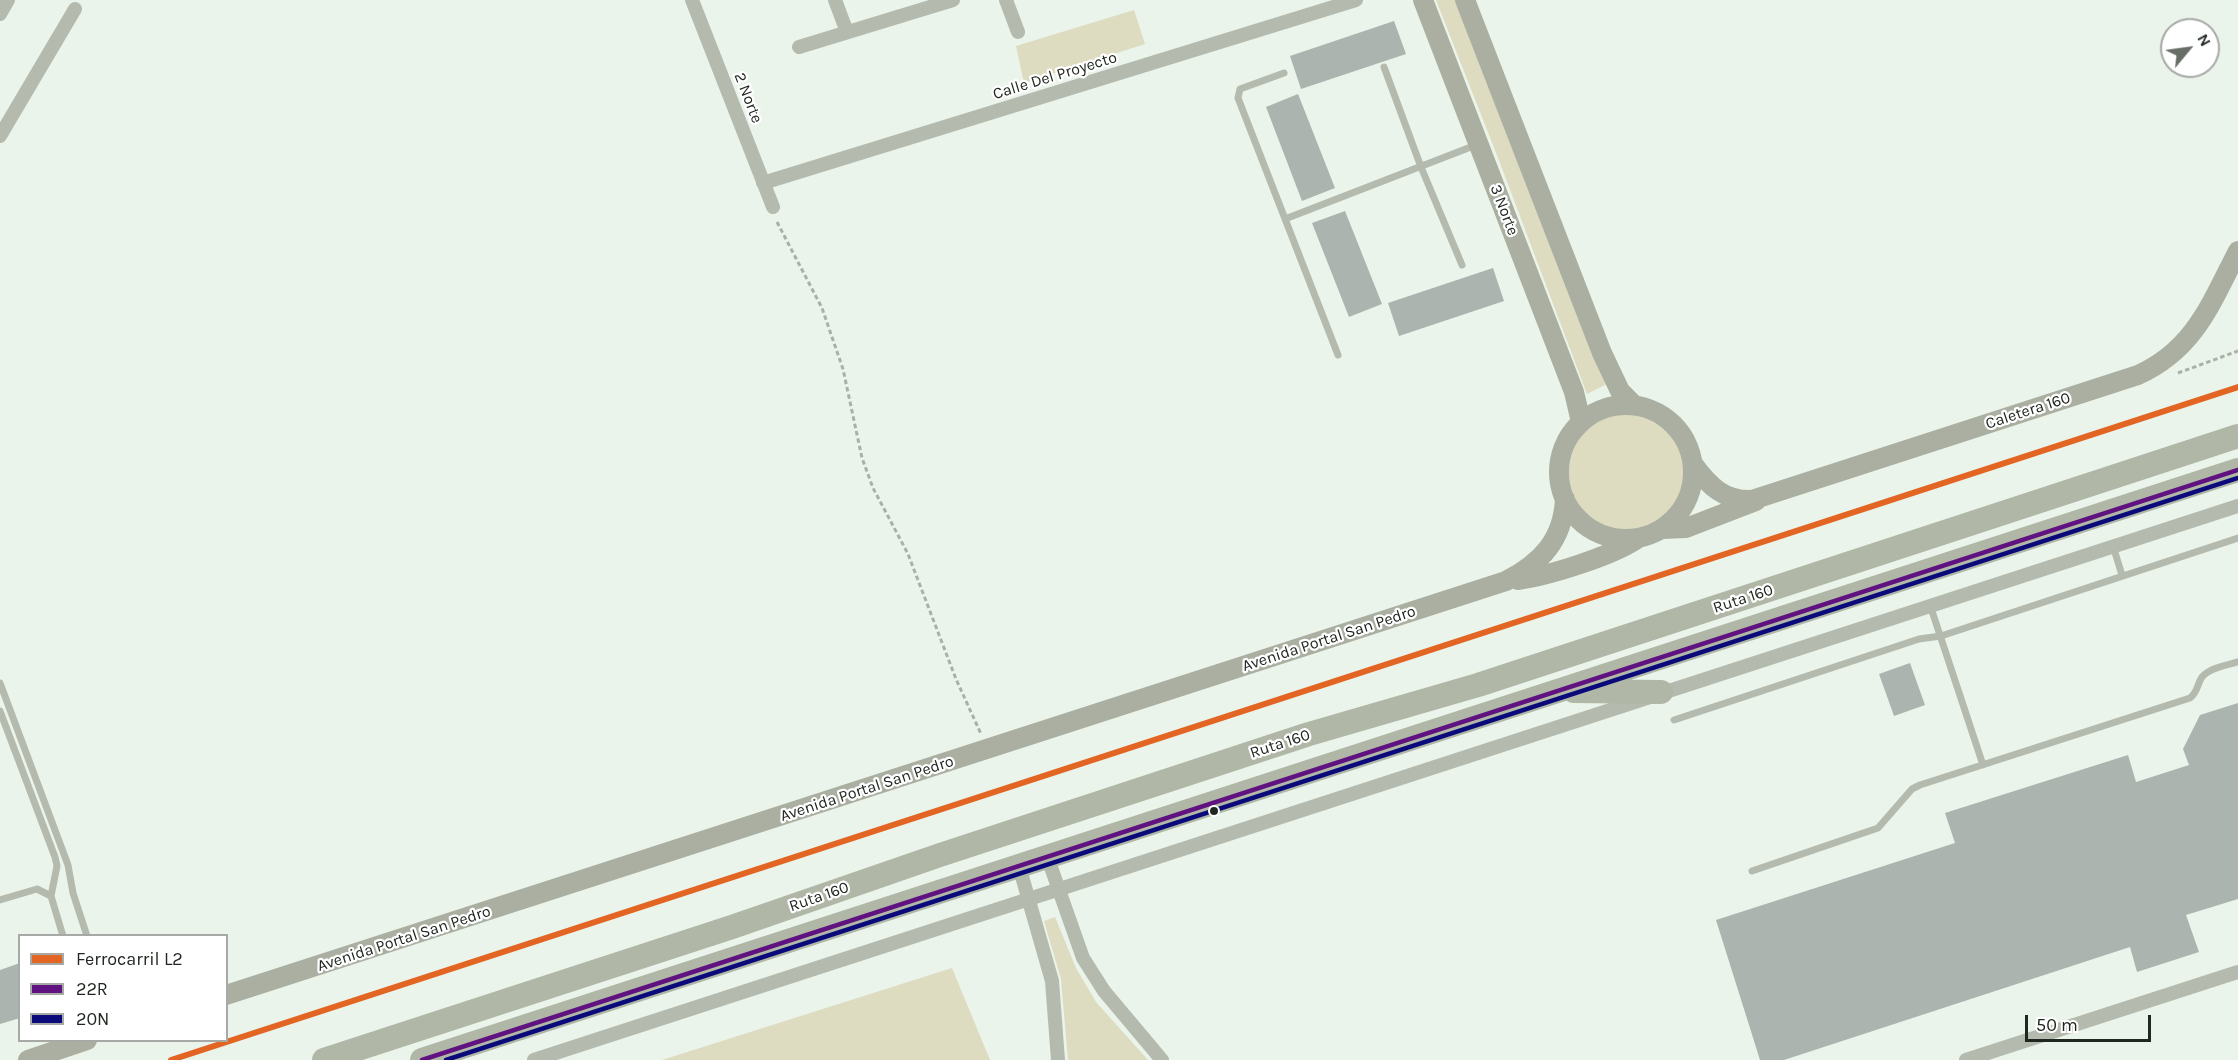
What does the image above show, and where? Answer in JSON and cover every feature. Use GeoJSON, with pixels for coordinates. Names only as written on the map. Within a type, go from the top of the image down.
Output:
{"type":"FeatureCollection","features":[{"type":"Feature","properties":{"kind":"highway","name":"Ruta 160"},"geometry":{"type":"LineString","coordinates":[[324,1060],[732,927],[1021,828],[1309,735],[1478,685],[2238,436]]}},
{"type":"Feature","properties":{"kind":"highway","name":"Ruta 160"},"geometry":{"type":"LineString","coordinates":[[422,1060],[2238,470]]}},
{"type":"Feature","properties":{"kind":"highway"},"geometry":{"type":"LineString","coordinates":[[1553,691],[1661,692]]}},
{"type":"Feature","properties":{"kind":"highway"},"geometry":{"type":"LineString","coordinates":[[1021,828],[1047,856]]}},
{"type":"Feature","properties":{"kind":"highway"},"geometry":{"type":"LineString","coordinates":[[1019,866],[1017,848],[1021,828]]}},
{"type":"Feature","properties":{"kind":"street"},"geometry":{"type":"LineString","coordinates":[[0,14],[8,0]]}},
{"type":"Feature","properties":{"kind":"street","name":"2 Norte"},"geometry":{"type":"LineString","coordinates":[[692,0],[773,207]]}},
{"type":"Feature","properties":{"kind":"street"},"geometry":{"type":"LineString","coordinates":[[835,0],[847,32]]}},
{"type":"Feature","properties":{"kind":"street"},"geometry":{"type":"LineString","coordinates":[[799,47],[953,0]]}},
{"type":"Feature","properties":{"kind":"street"},"geometry":{"type":"LineString","coordinates":[[1006,0],[1018,32]]}},
{"type":"Feature","properties":{"kind":"street","name":"Calle Del Proyecto"},"geometry":{"type":"LineString","coordinates":[[763,183],[1356,0]]}},
{"type":"Feature","properties":{"kind":"street","name":"3 Norte"},"geometry":{"type":"LineString","coordinates":[[1423,0],[1574,392],[1581,422]]}},
{"type":"Feature","properties":{"kind":"street"},"geometry":{"type":"LineString","coordinates":[[1465,0],[1602,353],[1620,391],[1634,405]]}},
{"type":"Feature","properties":{"kind":"street"},"geometry":{"type":"LineString","coordinates":[[0,136],[75,9]]}},
{"type":"Feature","properties":{"kind":"street","name":"Caletera 160"},"geometry":{"type":"LineString","coordinates":[[1693,464],[1706,482],[1723,495],[1742,500],[1762,497],[2109,385],[2157,367],[2181,348],[2201,322],[2238,250]]}},
{"type":"Feature","properties":{"kind":"street"},"geometry":{"type":"LineString","coordinates":[[1634,405],[1648,408],[1674,424],[1690,449],[1693,464],[1691,489],[1687,501],[1676,516],[1662,529],[1639,537],[1624,538],[1595,531],[1573,512],[1561,485],[1561,458],[1572,432],[1581,422],[1606,408],[1634,405]]}},
{"type":"Feature","properties":{"kind":"street","name":"Caletera 160"},"geometry":{"type":"LineString","coordinates":[[1662,529],[1686,528],[1747,506],[1762,497]]}},
{"type":"Feature","properties":{"kind":"street","name":"Avenida Portal San Pedro"},"geometry":{"type":"LineString","coordinates":[[1506,581],[1534,565],[1551,546],[1562,525],[1565,498]]}},
{"type":"Feature","properties":{"kind":"street"},"geometry":{"type":"LineString","coordinates":[[534,1060],[2238,506]]}},
{"type":"Feature","properties":{"kind":"street","name":"Avenida Portal San Pedro"},"geometry":{"type":"LineString","coordinates":[[228,994],[1506,581],[1537,577],[1618,549],[1639,537]]}},
{"type":"Feature","properties":{"kind":"street"},"geometry":{"type":"LineString","coordinates":[[1047,856],[1074,938],[1094,977],[1162,1060]]}},
{"type":"Feature","properties":{"kind":"street"},"geometry":{"type":"LineString","coordinates":[[1019,866],[1052,981],[1058,1060]]}},
{"type":"Feature","properties":{"kind":"street"},"geometry":{"type":"LineString","coordinates":[[1966,1060],[2238,972]]}},
{"type":"Feature","properties":{"kind":"street"},"geometry":{"type":"LineString","coordinates":[[28,1060],[84,1042]]}},
{"type":"Feature","properties":{"kind":"lane"},"geometry":{"type":"LineString","coordinates":[[1384,67],[1421,167],[1462,265]]}},
{"type":"Feature","properties":{"kind":"lane"},"geometry":{"type":"LineString","coordinates":[[1284,73],[1243,88],[1238,95],[1338,355]]}},
{"type":"Feature","properties":{"kind":"lane"},"geometry":{"type":"LineString","coordinates":[[1285,219],[1478,144]]}},
{"type":"Feature","properties":{"kind":"lane"},"geometry":{"type":"LineString","coordinates":[[1674,720],[1918,639],[1941,636],[2238,537]]}},
{"type":"Feature","properties":{"kind":"lane"},"geometry":{"type":"LineString","coordinates":[[2113,546],[2122,575]]}},
{"type":"Feature","properties":{"kind":"lane"},"geometry":{"type":"LineString","coordinates":[[1930,605],[1983,765]]}},
{"type":"Feature","properties":{"kind":"lane"},"geometry":{"type":"LineString","coordinates":[[1752,871],[1878,828],[1912,789],[2190,698],[2196,693],[2201,678],[2211,671],[2238,662]]}},
{"type":"Feature","properties":{"kind":"lane"},"geometry":{"type":"LineString","coordinates":[[0,683],[68,865],[73,893],[86,934]]}},
{"type":"Feature","properties":{"kind":"lane"},"geometry":{"type":"LineString","coordinates":[[0,711],[55,857],[57,866],[51,896],[62,934]]}},
{"type":"Feature","properties":{"kind":"lane"},"geometry":{"type":"LineString","coordinates":[[0,900],[37,889],[51,896]]}},
{"type":"Feature","properties":{"kind":"path"},"geometry":{"type":"LineString","coordinates":[[780,231],[822,308],[843,369],[862,458],[908,554],[956,679],[987,750]]}},
{"type":"Feature","properties":{"kind":"shaded area"},"geometry":{"type":"Polygon","coordinates":[[[1436,0],[1457,0],[1609,383],[1587,394],[1500,163],[1436,0]]]}},
{"type":"Feature","properties":{"kind":"shaded area"},"geometry":{"type":"Polygon","coordinates":[[[1134,10],[1145,44],[1024,83],[1016,46],[1134,10]]]}},
{"type":"Feature","properties":{"kind":"shaded area"},"geometry":{"type":"Polygon","coordinates":[[[1627,414],[1649,419],[1668,431],[1680,450],[1685,472],[1680,494],[1668,513],[1649,525],[1627,530],[1605,525],[1586,513],[1574,494],[1569,472],[1574,450],[1586,431],[1605,419],[1627,414]]]}},
{"type":"Feature","properties":{"kind":"shaded area"},"geometry":{"type":"Polygon","coordinates":[[[1055,917],[1076,968],[1096,1002],[1148,1060],[1068,1060],[1061,979],[1044,921],[1055,917]]]}},
{"type":"Feature","properties":{"kind":"shaded area"},"geometry":{"type":"Polygon","coordinates":[[[952,968],[990,1060],[662,1060],[952,968]]]}},
{"type":"Feature","properties":{"kind":"building"},"geometry":{"type":"Polygon","coordinates":[[[1394,21],[1406,54],[1301,89],[1290,56],[1394,21]]]}},
{"type":"Feature","properties":{"kind":"building"},"geometry":{"type":"Polygon","coordinates":[[[1298,94],[1335,188],[1302,201],[1266,107],[1298,94]]]}},
{"type":"Feature","properties":{"kind":"building"},"geometry":{"type":"Polygon","coordinates":[[[1345,211],[1382,304],[1349,317],[1312,223],[1345,211]]]}},
{"type":"Feature","properties":{"kind":"building"},"geometry":{"type":"Polygon","coordinates":[[[1493,268],[1504,301],[1399,336],[1388,303],[1493,268]]]}},
{"type":"Feature","properties":{"kind":"building"},"geometry":{"type":"Polygon","coordinates":[[[1910,663],[1925,705],[1894,716],[1879,674],[1910,663]]]}},
{"type":"Feature","properties":{"kind":"building"},"geometry":{"type":"Polygon","coordinates":[[[2238,703],[2238,899],[2186,915],[2199,952],[2137,972],[2130,947],[1784,1060],[1760,1060],[1716,920],[1955,843],[1945,813],[2128,755],[2136,782],[2189,765],[2183,749],[2200,715],[2238,703]]]}},
{"type":"Feature","properties":{"kind":"building"},"geometry":{"type":"Polygon","coordinates":[[[18,964],[18,1019],[0,1024],[0,970],[18,964]]]}},
{"type":"Feature","properties":{"kind":"rail line","name":"L2"},"geometry":{"type":"LineString","coordinates":[[228,1041],[2238,387]]}},
{"type":"Feature","properties":{"kind":"rail line","name":"L2"},"geometry":{"type":"LineString","coordinates":[[171,1060],[226,1042]]}},
{"type":"Feature","properties":{"kind":"transit line","name":"22R"},"geometry":{"type":"LineString","coordinates":[[422,1060],[2238,470]]}},
{"type":"Feature","properties":{"kind":"transit line","name":"20N"},"geometry":{"type":"LineString","coordinates":[[446,1060],[2238,478]]}}]}
